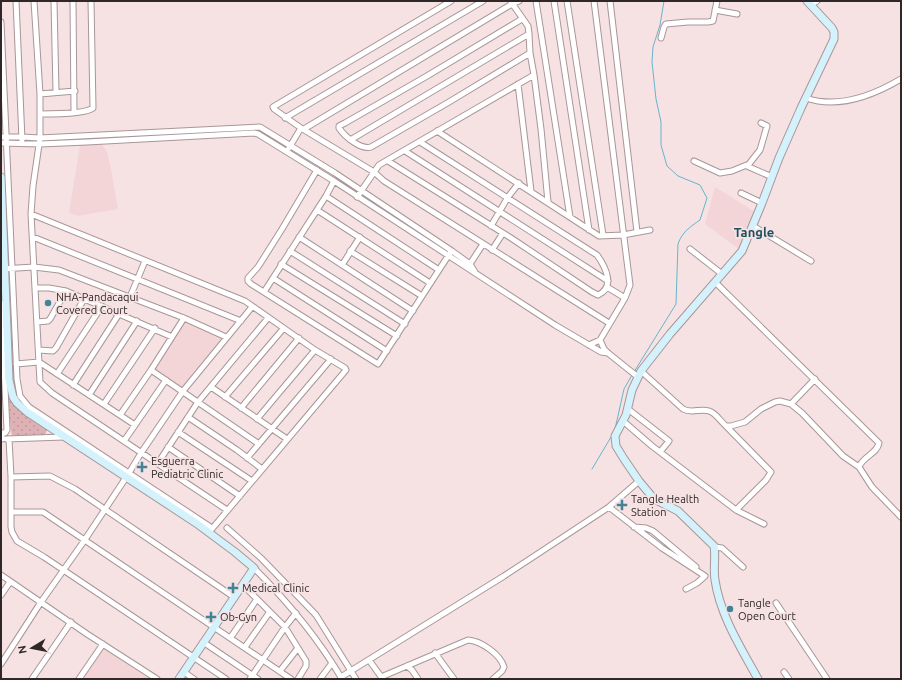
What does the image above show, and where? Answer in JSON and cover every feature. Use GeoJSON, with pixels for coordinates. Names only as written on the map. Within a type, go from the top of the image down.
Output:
{"type":"FeatureCollection","features":[{"type":"Feature","properties":{"kind":"street"},"geometry":{"type":"LineString","coordinates":[[16,1],[22,140]]}},
{"type":"Feature","properties":{"kind":"street"},"geometry":{"type":"LineString","coordinates":[[34,1],[40,94],[40,141],[33,186],[31,214],[41,385],[227,510]]}},
{"type":"Feature","properties":{"kind":"street"},"geometry":{"type":"LineString","coordinates":[[54,1],[56,92]]}},
{"type":"Feature","properties":{"kind":"street"},"geometry":{"type":"LineString","coordinates":[[72,1],[75,91],[74,112]]}},
{"type":"Feature","properties":{"kind":"street"},"geometry":{"type":"LineString","coordinates":[[40,114],[70,113],[90,110],[93,105],[91,1]]}},
{"type":"Feature","properties":{"kind":"street"},"geometry":{"type":"LineString","coordinates":[[451,1],[273,108],[302,129],[374,172],[384,181],[609,323]]}},
{"type":"Feature","properties":{"kind":"street"},"geometry":{"type":"LineString","coordinates":[[285,118],[483,1]]}},
{"type":"Feature","properties":{"kind":"street"},"geometry":{"type":"LineString","coordinates":[[287,151],[302,129],[511,2],[519,1]]}},
{"type":"Feature","properties":{"kind":"street"},"geometry":{"type":"LineString","coordinates":[[536,1],[570,217]]}},
{"type":"Feature","properties":{"kind":"street"},"geometry":{"type":"LineString","coordinates":[[554,1],[589,230]]}},
{"type":"Feature","properties":{"kind":"street"},"geometry":{"type":"LineString","coordinates":[[567,1],[602,235]]}},
{"type":"Feature","properties":{"kind":"street"},"geometry":{"type":"LineString","coordinates":[[589,345],[600,340],[625,298],[630,285],[594,1]]}},
{"type":"Feature","properties":{"kind":"street"},"geometry":{"type":"LineString","coordinates":[[610,1],[637,232]]}},
{"type":"Feature","properties":{"kind":"street"},"geometry":{"type":"LineString","coordinates":[[661,38],[666,24],[713,21],[716,1]]}},
{"type":"Feature","properties":{"kind":"street"},"geometry":{"type":"LineString","coordinates":[[743,566],[722,548],[715,547],[678,511],[654,499],[639,481],[616,446],[615,436],[628,409],[636,373],[742,251],[779,158],[835,35],[832,28],[809,3],[817,1]]}},
{"type":"Feature","properties":{"kind":"street"},"geometry":{"type":"LineString","coordinates":[[511,2],[528,26],[530,53],[546,170],[548,202]]}},
{"type":"Feature","properties":{"kind":"street"},"geometry":{"type":"LineString","coordinates":[[715,10],[737,14]]}},
{"type":"Feature","properties":{"kind":"street"},"geometry":{"type":"LineString","coordinates":[[522,19],[339,126],[341,131],[358,145],[366,148],[371,147],[530,53]]}},
{"type":"Feature","properties":{"kind":"street"},"geometry":{"type":"LineString","coordinates":[[1,22],[6,269],[16,364],[16,379],[20,396],[29,407],[51,424],[210,530],[253,567],[271,584],[310,630],[342,678],[350,670],[369,660],[610,507],[639,481]]}},
{"type":"Feature","properties":{"kind":"street"},"geometry":{"type":"LineString","coordinates":[[352,139],[529,34]]}},
{"type":"Feature","properties":{"kind":"street"},"geometry":{"type":"LineString","coordinates":[[357,197],[374,172],[380,166],[534,74]]}},
{"type":"Feature","properties":{"kind":"street"},"geometry":{"type":"LineString","coordinates":[[806,98],[835,103],[873,93],[901,78]]}},
{"type":"Feature","properties":{"kind":"street"},"geometry":{"type":"LineString","coordinates":[[518,84],[531,192]]}},
{"type":"Feature","properties":{"kind":"street"},"geometry":{"type":"LineString","coordinates":[[40,94],[75,91]]}},
{"type":"Feature","properties":{"kind":"street"},"geometry":{"type":"LineString","coordinates":[[694,161],[720,173],[747,166],[760,150],[763,141],[767,126],[761,123]]}},
{"type":"Feature","properties":{"kind":"street"},"geometry":{"type":"LineString","coordinates":[[200,134],[260,127],[361,190],[450,253],[476,274],[555,325],[601,352],[608,353]]}},
{"type":"Feature","properties":{"kind":"street"},"geometry":{"type":"LineString","coordinates":[[436,132],[548,202],[599,236],[624,235],[650,230]]}},
{"type":"Feature","properties":{"kind":"street"},"geometry":{"type":"LineString","coordinates":[[4,140],[40,141],[254,133],[263,136],[357,197],[470,264],[476,274]]}},
{"type":"Feature","properties":{"kind":"street"},"geometry":{"type":"LineString","coordinates":[[388,161],[503,233],[595,294],[601,294],[607,287],[608,281],[605,267],[597,255],[420,142]]}},
{"type":"Feature","properties":{"kind":"street"},"geometry":{"type":"LineString","coordinates":[[405,150],[608,281]]}},
{"type":"Feature","properties":{"kind":"street"},"geometry":{"type":"LineString","coordinates":[[747,166],[772,177]]}},
{"type":"Feature","properties":{"kind":"street"},"geometry":{"type":"LineString","coordinates":[[317,170],[278,236],[258,268],[248,278],[248,281],[378,364],[450,253]]}},
{"type":"Feature","properties":{"kind":"street"},"geometry":{"type":"LineString","coordinates":[[1,177],[11,389],[13,397],[27,412],[51,424],[64,437],[78,443]]}},
{"type":"Feature","properties":{"kind":"street"},"geometry":{"type":"LineString","coordinates":[[264,292],[326,196],[334,181]]}},
{"type":"Feature","properties":{"kind":"street"},"geometry":{"type":"LineString","coordinates":[[491,226],[518,183]]}},
{"type":"Feature","properties":{"kind":"street"},"geometry":{"type":"LineString","coordinates":[[741,192],[762,203]]}},
{"type":"Feature","properties":{"kind":"street"},"geometry":{"type":"LineString","coordinates":[[326,196],[439,270]]}},
{"type":"Feature","properties":{"kind":"street"},"geometry":{"type":"LineString","coordinates":[[317,210],[430,283]]}},
{"type":"Feature","properties":{"kind":"street"},"geometry":{"type":"LineString","coordinates":[[31,214],[236,297],[346,370],[210,530]]}},
{"type":"Feature","properties":{"kind":"street"},"geometry":{"type":"LineString","coordinates":[[753,226],[811,261]]}},
{"type":"Feature","properties":{"kind":"street"},"geometry":{"type":"LineString","coordinates":[[492,250],[503,233]]}},
{"type":"Feature","properties":{"kind":"street"},"geometry":{"type":"LineString","coordinates":[[33,237],[138,278],[241,321]]}},
{"type":"Feature","properties":{"kind":"street"},"geometry":{"type":"LineString","coordinates":[[299,237],[413,311]]}},
{"type":"Feature","properties":{"kind":"street"},"geometry":{"type":"LineString","coordinates":[[342,265],[360,237]]}},
{"type":"Feature","properties":{"kind":"street"},"geometry":{"type":"LineString","coordinates":[[470,264],[483,244]]}},
{"type":"Feature","properties":{"kind":"street"},"geometry":{"type":"LineString","coordinates":[[690,249],[722,274]]}},
{"type":"Feature","properties":{"kind":"street"},"geometry":{"type":"LineString","coordinates":[[290,251],[404,324]]}},
{"type":"Feature","properties":{"kind":"street"},"geometry":{"type":"LineString","coordinates":[[350,251],[422,296]]}},
{"type":"Feature","properties":{"kind":"street"},"geometry":{"type":"LineString","coordinates":[[130,297],[145,261]]}},
{"type":"Feature","properties":{"kind":"street"},"geometry":{"type":"LineString","coordinates":[[282,264],[397,336]]}},
{"type":"Feature","properties":{"kind":"street"},"geometry":{"type":"LineString","coordinates":[[6,269],[34,267],[59,270],[184,318],[226,337]]}},
{"type":"Feature","properties":{"kind":"street"},"geometry":{"type":"LineString","coordinates":[[273,278],[387,351]]}},
{"type":"Feature","properties":{"kind":"street"},"geometry":{"type":"LineString","coordinates":[[715,282],[880,442],[878,447],[861,462],[859,467]]}},
{"type":"Feature","properties":{"kind":"street"},"geometry":{"type":"LineString","coordinates":[[607,287],[625,298]]}},
{"type":"Feature","properties":{"kind":"street"},"geometry":{"type":"LineString","coordinates":[[36,288],[66,291],[155,328],[172,337]]}},
{"type":"Feature","properties":{"kind":"street"},"geometry":{"type":"LineString","coordinates":[[37,322],[48,321],[50,319],[66,291]]}},
{"type":"Feature","properties":{"kind":"street"},"geometry":{"type":"LineString","coordinates":[[39,350],[52,352],[56,348],[84,299]]}},
{"type":"Feature","properties":{"kind":"street"},"geometry":{"type":"LineString","coordinates":[[1,303],[3,414],[7,430],[1,436],[9,439],[64,437]]}},
{"type":"Feature","properties":{"kind":"street"},"geometry":{"type":"LineString","coordinates":[[57,374],[102,306]]}},
{"type":"Feature","properties":{"kind":"street"},"geometry":{"type":"LineString","coordinates":[[1,664],[41,602],[128,476],[141,452],[183,392],[226,337],[252,307]]}},
{"type":"Feature","properties":{"kind":"street"},"geometry":{"type":"LineString","coordinates":[[72,385],[119,314]]}},
{"type":"Feature","properties":{"kind":"street"},"geometry":{"type":"LineString","coordinates":[[120,415],[184,318]]}},
{"type":"Feature","properties":{"kind":"street"},"geometry":{"type":"LineString","coordinates":[[158,463],[198,402],[268,318]]}},
{"type":"Feature","properties":{"kind":"street"},"geometry":{"type":"LineString","coordinates":[[89,395],[137,321]]}},
{"type":"Feature","properties":{"kind":"street"},"geometry":{"type":"LineString","coordinates":[[104,404],[155,328]]}},
{"type":"Feature","properties":{"kind":"street"},"geometry":{"type":"LineString","coordinates":[[226,398],[283,329]]}},
{"type":"Feature","properties":{"kind":"street"},"geometry":{"type":"LineString","coordinates":[[241,408],[299,338]]}},
{"type":"Feature","properties":{"kind":"street"},"geometry":{"type":"LineString","coordinates":[[600,340],[604,349],[608,353],[683,409],[692,412],[708,410],[712,412],[771,472],[766,480],[736,510]]}},
{"type":"Feature","properties":{"kind":"street"},"geometry":{"type":"LineString","coordinates":[[257,419],[315,350]]}},
{"type":"Feature","properties":{"kind":"street"},"geometry":{"type":"LineString","coordinates":[[247,458],[331,359]]}},
{"type":"Feature","properties":{"kind":"street"},"geometry":{"type":"LineString","coordinates":[[16,364],[39,362],[135,426]]}},
{"type":"Feature","properties":{"kind":"street"},"geometry":{"type":"LineString","coordinates":[[151,370],[259,444]]}},
{"type":"Feature","properties":{"kind":"street"},"geometry":{"type":"LineString","coordinates":[[791,404],[815,379]]}},
{"type":"Feature","properties":{"kind":"street"},"geometry":{"type":"LineString","coordinates":[[124,441],[166,380]]}},
{"type":"Feature","properties":{"kind":"street"},"geometry":{"type":"LineString","coordinates":[[211,387],[287,439]]}},
{"type":"Feature","properties":{"kind":"street"},"geometry":{"type":"LineString","coordinates":[[726,426],[745,422],[761,409],[775,402],[791,404],[802,413],[843,456],[859,467],[872,487],[901,517]]}},
{"type":"Feature","properties":{"kind":"street"},"geometry":{"type":"LineString","coordinates":[[628,409],[669,441],[660,452]]}},
{"type":"Feature","properties":{"kind":"street"},"geometry":{"type":"LineString","coordinates":[[188,417],[262,469]]}},
{"type":"Feature","properties":{"kind":"street"},"geometry":{"type":"LineString","coordinates":[[623,421],[660,452],[736,510],[764,524]]}},
{"type":"Feature","properties":{"kind":"street"},"geometry":{"type":"LineString","coordinates":[[48,438],[51,424]]}},
{"type":"Feature","properties":{"kind":"street"},"geometry":{"type":"LineString","coordinates":[[178,432],[252,481]]}},
{"type":"Feature","properties":{"kind":"street"},"geometry":{"type":"LineString","coordinates":[[9,439],[12,512],[11,527],[17,541],[226,679]]}},
{"type":"Feature","properties":{"kind":"street"},"geometry":{"type":"LineString","coordinates":[[168,447],[240,496]]}},
{"type":"Feature","properties":{"kind":"street"},"geometry":{"type":"LineString","coordinates":[[11,477],[50,476],[75,489],[232,596]]}},
{"type":"Feature","properties":{"kind":"street"},"geometry":{"type":"LineString","coordinates":[[610,507],[662,548],[705,576],[715,580]]}},
{"type":"Feature","properties":{"kind":"street"},"geometry":{"type":"LineString","coordinates":[[12,512],[43,512],[84,541],[231,637],[291,679]]}},
{"type":"Feature","properties":{"kind":"street"},"geometry":{"type":"LineString","coordinates":[[633,526],[646,528],[653,531],[705,576]]}},
{"type":"Feature","properties":{"kind":"street"},"geometry":{"type":"LineString","coordinates":[[227,528],[261,558],[316,615],[356,679]]}},
{"type":"Feature","properties":{"kind":"street"},"geometry":{"type":"LineString","coordinates":[[715,547],[715,580],[719,600],[758,679]]}},
{"type":"Feature","properties":{"kind":"street"},"geometry":{"type":"LineString","coordinates":[[232,596],[243,585],[253,567]]}},
{"type":"Feature","properties":{"kind":"street"},"geometry":{"type":"LineString","coordinates":[[179,679],[212,625],[253,567]]}},
{"type":"Feature","properties":{"kind":"street"},"geometry":{"type":"LineString","coordinates":[[1,575],[157,679]]}},
{"type":"Feature","properties":{"kind":"street"},"geometry":{"type":"LineString","coordinates":[[686,589],[697,583],[705,576]]}},
{"type":"Feature","properties":{"kind":"street"},"geometry":{"type":"LineString","coordinates":[[1,595],[10,582]]}},
{"type":"Feature","properties":{"kind":"street"},"geometry":{"type":"LineString","coordinates":[[243,585],[269,613],[285,627],[307,663],[298,679]]}},
{"type":"Feature","properties":{"kind":"street"},"geometry":{"type":"LineString","coordinates":[[231,637],[257,599]]}},
{"type":"Feature","properties":{"kind":"street"},"geometry":{"type":"LineString","coordinates":[[776,603],[827,679]]}},
{"type":"Feature","properties":{"kind":"street"},"geometry":{"type":"LineString","coordinates":[[245,647],[269,613]]}},
{"type":"Feature","properties":{"kind":"street"},"geometry":{"type":"LineString","coordinates":[[251,677],[296,613]]}},
{"type":"Feature","properties":{"kind":"street"},"geometry":{"type":"LineString","coordinates":[[32,679],[71,622]]}},
{"type":"Feature","properties":{"kind":"street"},"geometry":{"type":"LineString","coordinates":[[175,679],[203,642],[212,625]]}},
{"type":"Feature","properties":{"kind":"street"},"geometry":{"type":"LineString","coordinates":[[369,660],[382,678],[468,640],[480,643],[491,651],[503,664],[504,667],[502,671],[493,679]]}},
{"type":"Feature","properties":{"kind":"street"},"geometry":{"type":"LineString","coordinates":[[203,642],[251,677],[258,679]]}},
{"type":"Feature","properties":{"kind":"street"},"geometry":{"type":"LineString","coordinates":[[79,679],[103,644]]}},
{"type":"Feature","properties":{"kind":"street"},"geometry":{"type":"LineString","coordinates":[[280,671],[298,648]]}},
{"type":"Feature","properties":{"kind":"street"},"geometry":{"type":"LineString","coordinates":[[435,654],[454,679]]}},
{"type":"Feature","properties":{"kind":"street"},"geometry":{"type":"LineString","coordinates":[[320,679],[332,663]]}},
{"type":"Feature","properties":{"kind":"street"},"geometry":{"type":"LineString","coordinates":[[407,666],[412,670],[418,679]]}},
{"type":"Feature","properties":{"kind":"street"},"geometry":{"type":"LineString","coordinates":[[184,672],[194,679]]}},
{"type":"Feature","properties":{"kind":"street"},"geometry":{"type":"LineString","coordinates":[[784,672],[789,679]]}},
{"type":"Feature","properties":{"kind":"shaded area"},"geometry":{"type":"Polygon","coordinates":[[[101,143],[107,152],[118,209],[78,216],[69,213],[80,145],[101,143]]]}},
{"type":"Feature","properties":{"kind":"shaded area"},"geometry":{"type":"Polygon","coordinates":[[[715,187],[757,213],[740,250],[705,224],[715,187]]]}},
{"type":"Feature","properties":{"kind":"shaded area"},"geometry":{"type":"Polygon","coordinates":[[[185,319],[223,338],[181,390],[153,370],[185,319]]]}},
{"type":"Feature","properties":{"kind":"shaded area"},"geometry":{"type":"Polygon","coordinates":[[[104,648],[150,679],[83,679],[104,648]]]}},
{"type":"Feature","properties":{"kind":"green space"},"geometry":{"type":"Polygon","coordinates":[[[11,310],[13,313],[15,386],[16,393],[24,405],[23,408],[12,390],[9,311],[11,310]]]}},
{"type":"Feature","properties":{"kind":"green space"},"geometry":{"type":"Polygon","coordinates":[[[8,390],[47,429],[45,436],[12,437],[6,391],[8,390]]]}},
{"type":"Feature","properties":{"kind":"waterway"},"geometry":{"type":"LineString","coordinates":[[634,372],[676,304],[678,244],[684,233],[700,220],[707,198],[700,185],[678,176],[667,166],[661,145],[661,122],[656,99],[652,62],[653,47],[660,25],[664,1]]}},
{"type":"Feature","properties":{"kind":"waterway"},"geometry":{"type":"LineString","coordinates":[[615,429],[624,389],[632,375]]}},
{"type":"Feature","properties":{"kind":"waterway"},"geometry":{"type":"LineString","coordinates":[[592,469],[611,437]]}},
{"type":"Feature","properties":{"kind":"place","name":"NHA-Pandacaqui Covered Court"},"geometry":{"type":"Point","coordinates":[48,303]}},
{"type":"Feature","properties":{"kind":"place","name":"Esguerra Pediatric Clinic"},"geometry":{"type":"Point","coordinates":[142,467]}},
{"type":"Feature","properties":{"kind":"place","name":"Tangle Health Station"},"geometry":{"type":"Point","coordinates":[622,505]}},
{"type":"Feature","properties":{"kind":"place","name":"Medical Clinic"},"geometry":{"type":"Point","coordinates":[233,588]}},
{"type":"Feature","properties":{"kind":"place","name":"Tangle Open Court"},"geometry":{"type":"Point","coordinates":[730,609]}},
{"type":"Feature","properties":{"kind":"place","name":"Ob-Gyn"},"geometry":{"type":"Point","coordinates":[211,617]}},
{"type":"Feature","properties":{"kind":"district","name":"Tangle"},"geometry":{"type":"Point","coordinates":[754,232]}}]}
